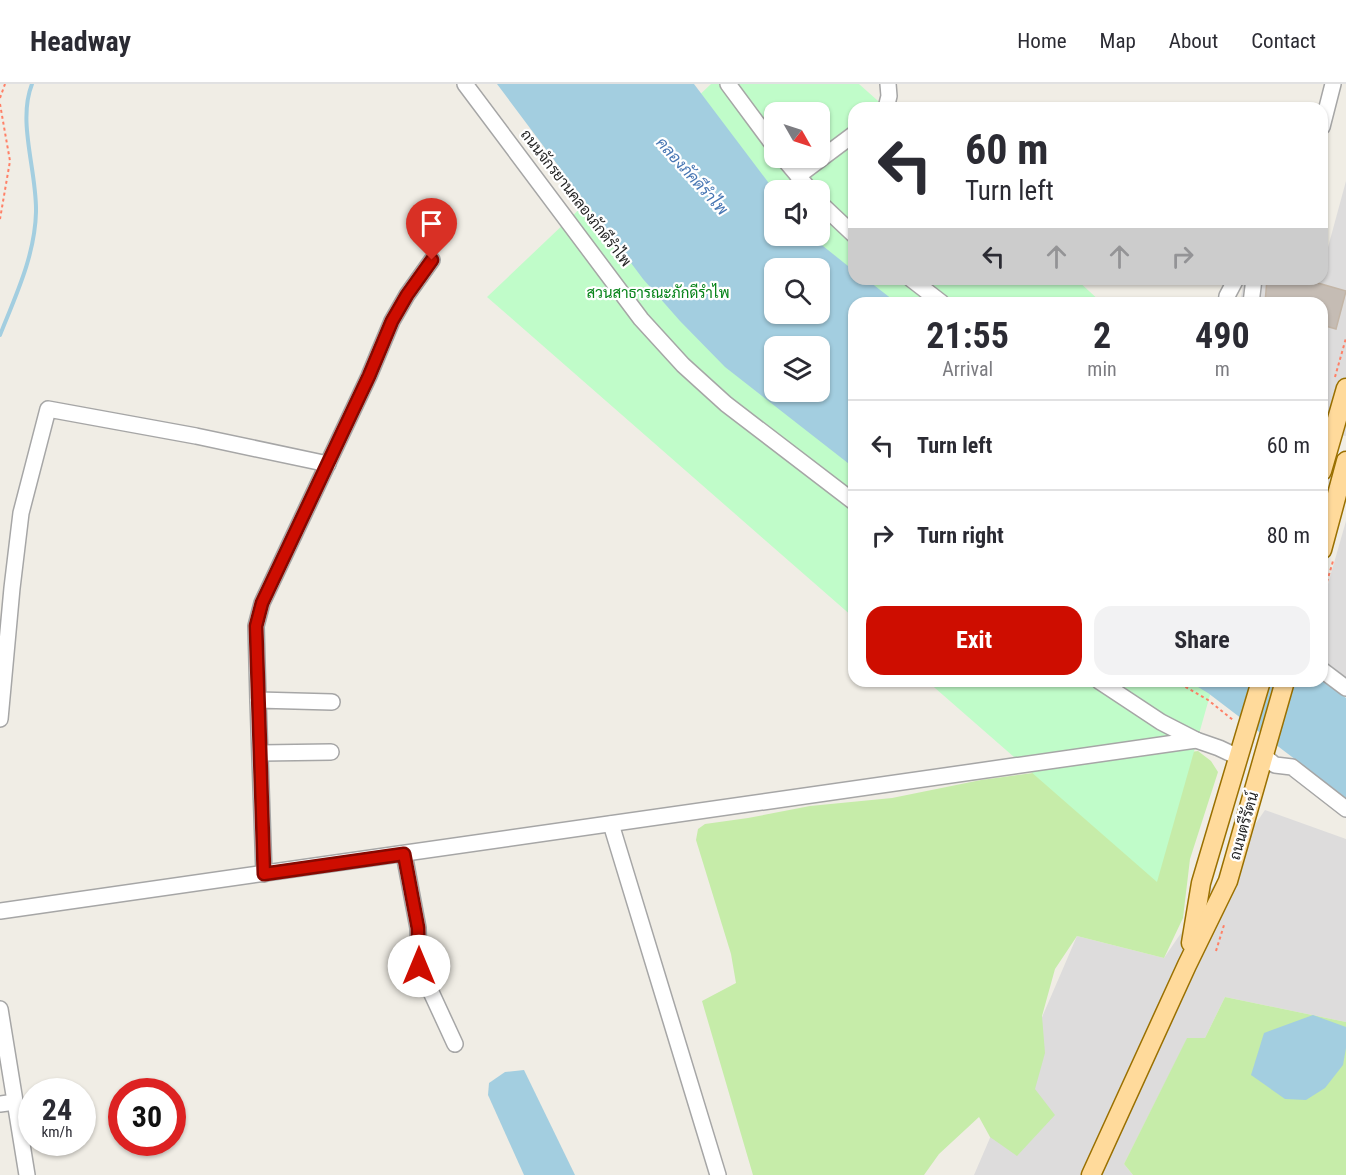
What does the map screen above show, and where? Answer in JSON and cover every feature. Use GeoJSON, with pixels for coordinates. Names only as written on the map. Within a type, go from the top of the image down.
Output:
{"type":"FeatureCollection","features":[{"type":"Feature","properties":{"kind":"main road"},"geometry":{"type":"LineString","coordinates":[[1328,450],[1346,388]]}},
{"type":"Feature","properties":{"kind":"main road"},"geometry":{"type":"LineString","coordinates":[[1328,528],[1346,461]]}},
{"type":"Feature","properties":{"kind":"main road","name":"ถนนตรีรัตน์"},"geometry":{"type":"LineString","coordinates":[[1187,965],[1201,883],[1238,758],[1241,731],[1259,687]]}},
{"type":"Feature","properties":{"kind":"main road","name":"ถนนตรีรัตน์"},"geometry":{"type":"LineString","coordinates":[[1091,1175],[1228,881],[1283,687]]}},
{"type":"Feature","properties":{"kind":"street"},"geometry":{"type":"LineString","coordinates":[[465,84],[641,319],[683,365],[726,404],[848,496]]}},
{"type":"Feature","properties":{"kind":"street"},"geometry":{"type":"LineString","coordinates":[[728,84],[764,133]]}},
{"type":"Feature","properties":{"kind":"street"},"geometry":{"type":"LineString","coordinates":[[888,84],[890,96],[888,102]]}},
{"type":"Feature","properties":{"kind":"street"},"geometry":{"type":"LineString","coordinates":[[1328,104],[1333,84]]}},
{"type":"Feature","properties":{"kind":"street"},"geometry":{"type":"LineString","coordinates":[[798,176],[848,138]]}},
{"type":"Feature","properties":{"kind":"street"},"geometry":{"type":"LineString","coordinates":[[791,168],[801,180]]}},
{"type":"Feature","properties":{"kind":"street"},"geometry":{"type":"LineString","coordinates":[[830,212],[848,229]]}},
{"type":"Feature","properties":{"kind":"street"},"geometry":{"type":"LineString","coordinates":[[264,874],[256,626],[258,615],[369,376],[392,321],[432,260]]}},
{"type":"Feature","properties":{"kind":"street"},"geometry":{"type":"LineString","coordinates":[[919,285],[934,297]]}},
{"type":"Feature","properties":{"kind":"street"},"geometry":{"type":"LineString","coordinates":[[0,718],[21,513],[48,409],[196,436],[328,464]]}},
{"type":"Feature","properties":{"kind":"street"},"geometry":{"type":"LineString","coordinates":[[1328,674],[1346,688]]}},
{"type":"Feature","properties":{"kind":"street"},"geometry":{"type":"LineString","coordinates":[[1108,687],[1161,722],[1238,758]]}},
{"type":"Feature","properties":{"kind":"street"},"geometry":{"type":"LineString","coordinates":[[258,700],[332,702]]}},
{"type":"Feature","properties":{"kind":"street"},"geometry":{"type":"LineString","coordinates":[[0,911],[1196,740]]}},
{"type":"Feature","properties":{"kind":"street"},"geometry":{"type":"LineString","coordinates":[[261,753],[331,752]]}},
{"type":"Feature","properties":{"kind":"street"},"geometry":{"type":"LineString","coordinates":[[1264,756],[1275,765],[1292,767],[1346,808]]}},
{"type":"Feature","properties":{"kind":"street"},"geometry":{"type":"LineString","coordinates":[[612,824],[718,1175]]}},
{"type":"Feature","properties":{"kind":"street"},"geometry":{"type":"LineString","coordinates":[[404,854],[418,928],[419,966],[455,1044]]}},
{"type":"Feature","properties":{"kind":"street"},"geometry":{"type":"LineString","coordinates":[[0,1009],[8,1103],[27,1175]]}},
{"type":"Feature","properties":{"kind":"path"},"geometry":{"type":"LineString","coordinates":[[0,98],[5,84]]}},
{"type":"Feature","properties":{"kind":"path"},"geometry":{"type":"LineString","coordinates":[[0,104],[10,161],[0,219]]}},
{"type":"Feature","properties":{"kind":"path"},"geometry":{"type":"LineString","coordinates":[[1185,687],[1208,700],[1241,731]]}},
{"type":"Feature","properties":{"kind":"shaded area"},"geometry":{"type":"Polygon","coordinates":[[[1346,181],[1346,436],[1328,434],[1328,297],[1241,297],[1243,285],[1328,285],[1328,247],[1346,181]]]}},
{"type":"Feature","properties":{"kind":"shaded area"},"geometry":{"type":"Polygon","coordinates":[[[1346,521],[1346,680],[1328,664],[1328,584],[1346,521]]]}},
{"type":"Feature","properties":{"kind":"shaded area"},"geometry":{"type":"Polygon","coordinates":[[[1265,810],[1346,839],[1346,1022],[1225,997],[1205,1038],[1187,1039],[1124,1164],[1133,1175],[974,1175],[1077,936],[1164,958],[1265,810]]]}},
{"type":"Feature","properties":{"kind":"green space","name":"สวนสาธารณะภักดีรำไพ"},"geometry":{"type":"Polygon","coordinates":[[[711,84],[859,84],[879,102],[848,102],[848,285],[1082,285],[1096,297],[848,297],[848,613],[487,297],[711,84]]]}},
{"type":"Feature","properties":{"kind":"green space"},"geometry":{"type":"Polygon","coordinates":[[[934,687],[1212,687],[1157,882],[934,687]]]}},
{"type":"Feature","properties":{"kind":"green space"},"geometry":{"type":"Polygon","coordinates":[[[1198,751],[1211,761],[1218,772],[1190,859],[1183,918],[1164,958],[1077,936],[1055,969],[1042,1016],[1045,1053],[1035,1089],[1055,1115],[1017,1156],[990,1137],[979,1117],[939,1154],[924,1175],[753,1175],[702,1001],[736,983],[731,954],[696,840],[698,829],[705,824],[810,806],[892,798],[981,780],[1198,751]]]}},
{"type":"Feature","properties":{"kind":"green space"},"geometry":{"type":"Polygon","coordinates":[[[1225,997],[1346,1022],[1346,1175],[1133,1175],[1124,1164],[1187,1038],[1205,1038],[1225,997]]]}},
{"type":"Feature","properties":{"kind":"water","name":"คลองภัคดีรำไพ"},"geometry":{"type":"Polygon","coordinates":[[[497,84],[694,84],[766,180],[764,180],[764,246],[823,246],[848,266],[848,285],[874,285],[889,297],[848,297],[848,463],[770,402],[830,402],[830,336],[764,336],[764,397],[725,367],[643,279],[497,84]]]}},
{"type":"Feature","properties":{"kind":"water"},"geometry":{"type":"Polygon","coordinates":[[[1328,684],[1346,698],[1346,798],[1198,687],[1328,687],[1328,684]]]}},
{"type":"Feature","properties":{"kind":"water"},"geometry":{"type":"Polygon","coordinates":[[[1313,1015],[1346,1027],[1343,1065],[1325,1088],[1306,1100],[1285,1099],[1251,1075],[1264,1033],[1313,1015]]]}},
{"type":"Feature","properties":{"kind":"water"},"geometry":{"type":"Polygon","coordinates":[[[524,1070],[575,1175],[524,1175],[488,1095],[489,1083],[505,1072],[524,1070]]]}},
{"type":"Feature","properties":{"kind":"building"},"geometry":{"type":"Polygon","coordinates":[[[1266,285],[1325,285],[1346,291],[1336,329],[1328,327],[1328,297],[1266,297],[1266,285]]]}},
{"type":"Feature","properties":{"kind":"waterway"},"geometry":{"type":"LineString","coordinates":[[0,335],[24,275],[35,228],[36,196],[26,114],[32,84]]}},
{"type":"Feature","properties":{"kind":"route"},"geometry":{"type":"LineString","coordinates":[[419,966],[418,928],[404,854],[264,874],[256,626],[262,603],[369,376],[398,308],[432,260]]}}]}
